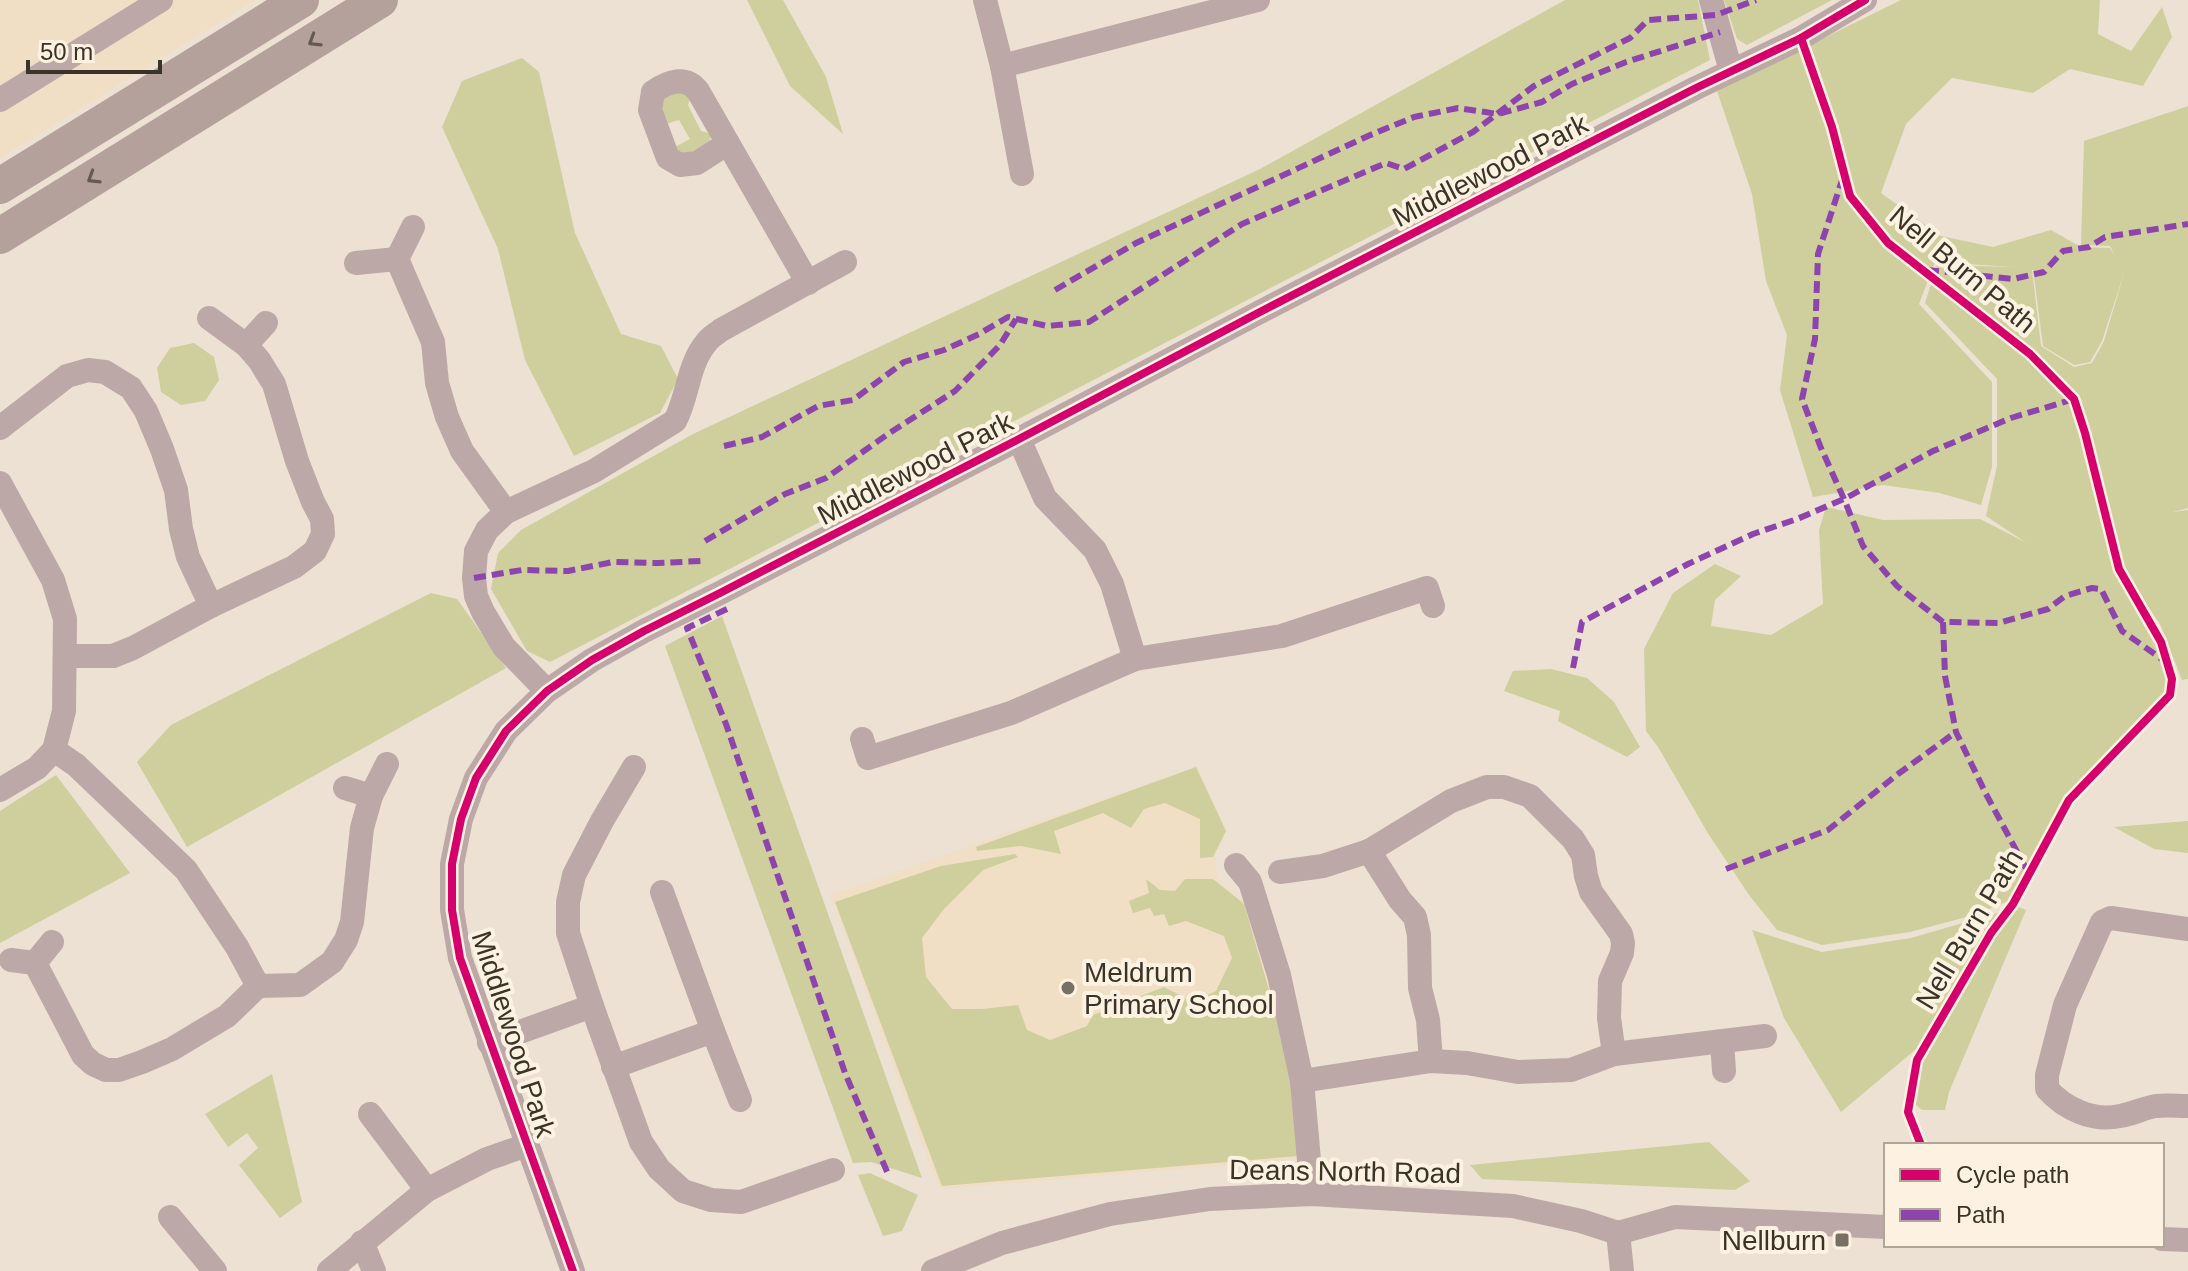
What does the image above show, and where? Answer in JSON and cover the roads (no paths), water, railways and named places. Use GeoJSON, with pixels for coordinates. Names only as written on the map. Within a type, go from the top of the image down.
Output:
{"type":"FeatureCollection","features":[{"type":"Feature","properties":{"kind":"highway"},"geometry":{"type":"LineString","coordinates":[[0,186],[301,0]]}},
{"type":"Feature","properties":{"kind":"highway"},"geometry":{"type":"LineString","coordinates":[[0,236],[380,0]]}},
{"type":"Feature","properties":{"kind":"street"},"geometry":{"type":"LineString","coordinates":[[0,100],[161,0]]}},
{"type":"Feature","properties":{"kind":"street"},"geometry":{"type":"LineString","coordinates":[[985,0],[1002,66],[1022,174]]}},
{"type":"Feature","properties":{"kind":"street"},"geometry":{"type":"LineString","coordinates":[[1002,66],[1258,0]]}},
{"type":"Feature","properties":{"kind":"street"},"geometry":{"type":"LineString","coordinates":[[1711,0],[1731,71]]}},
{"type":"Feature","properties":{"kind":"street","name":"Middlewood Park"},"geometry":{"type":"LineString","coordinates":[[573,1271],[460,958],[452,910],[452,864],[461,819],[476,778],[506,731],[547,691],[592,660],[644,631],[1258,313],[1801,38],[1865,0]]}},
{"type":"Feature","properties":{"kind":"street"},"geometry":{"type":"LineString","coordinates":[[728,143],[808,283]]}},
{"type":"Feature","properties":{"kind":"street"},"geometry":{"type":"LineString","coordinates":[[397,259],[413,227]]}},
{"type":"Feature","properties":{"kind":"street"},"geometry":{"type":"LineString","coordinates":[[397,259],[433,342],[437,383],[447,417],[462,451],[506,512]]}},
{"type":"Feature","properties":{"kind":"street"},"geometry":{"type":"LineString","coordinates":[[356,263],[397,259]]}},
{"type":"Feature","properties":{"kind":"street"},"geometry":{"type":"LineString","coordinates":[[547,691],[504,647],[476,596],[476,551],[487,530],[506,512],[594,471],[675,421],[682,408],[695,361],[706,342],[721,330],[845,262]]}},
{"type":"Feature","properties":{"kind":"street"},"geometry":{"type":"LineString","coordinates":[[65,656],[113,656],[133,648],[211,606],[294,567],[315,551],[323,534],[322,519],[297,461],[274,384],[246,345],[209,318]]}},
{"type":"Feature","properties":{"kind":"street"},"geometry":{"type":"LineString","coordinates":[[246,345],[266,323]]}},
{"type":"Feature","properties":{"kind":"street"},"geometry":{"type":"LineString","coordinates":[[0,428],[67,376],[88,370],[105,372],[131,388],[146,411],[162,449],[176,490],[188,557],[211,606]]}},
{"type":"Feature","properties":{"kind":"street","name":"Middlewood Park"},"geometry":{"type":"LineString","coordinates":[[1019,439],[1045,498],[1095,550],[1112,584],[1135,659]]}},
{"type":"Feature","properties":{"kind":"street"},"geometry":{"type":"LineString","coordinates":[[0,483],[53,580],[65,619],[64,711],[54,750],[37,768],[0,790]]}},
{"type":"Feature","properties":{"kind":"street"},"geometry":{"type":"LineString","coordinates":[[869,759],[1011,713],[1135,659],[1282,636],[1427,588]]}},
{"type":"Feature","properties":{"kind":"street"},"geometry":{"type":"LineString","coordinates":[[54,750],[76,765],[186,870],[237,947],[258,986]]}},
{"type":"Feature","properties":{"kind":"street"},"geometry":{"type":"LineString","coordinates":[[52,942],[23,962],[83,1055],[106,1070],[119,1070],[172,1049],[227,1016],[258,986],[300,985],[332,962],[346,940],[352,922],[362,828],[371,796],[387,764]]}},
{"type":"Feature","properties":{"kind":"street"},"geometry":{"type":"LineString","coordinates":[[634,767],[574,875],[568,902],[568,933],[641,1142],[659,1169],[683,1191],[711,1200],[741,1202],[833,1170]]}},
{"type":"Feature","properties":{"kind":"street"},"geometry":{"type":"LineString","coordinates":[[1280,872],[1323,866],[1369,851],[1451,801],[1487,787],[1504,787],[1530,796],[1573,839],[1583,855],[1591,892],[1621,934],[1622,953],[1610,981],[1609,1018],[1614,1054]]}},
{"type":"Feature","properties":{"kind":"street"},"geometry":{"type":"LineString","coordinates":[[345,788],[371,796]]}},
{"type":"Feature","properties":{"kind":"street"},"geometry":{"type":"LineString","coordinates":[[1369,851],[1400,900],[1415,917],[1419,935],[1420,988],[1428,1020],[1431,1061]]}},
{"type":"Feature","properties":{"kind":"street"},"geometry":{"type":"LineString","coordinates":[[1236,865],[1250,882],[1279,975],[1302,1081],[1312,1194]]}},
{"type":"Feature","properties":{"kind":"street"},"geometry":{"type":"LineString","coordinates":[[662,892],[740,1100]]}},
{"type":"Feature","properties":{"kind":"street"},"geometry":{"type":"LineString","coordinates":[[2188,929],[2111,918],[2102,922],[2065,1005],[2047,1075],[2047,1089],[2057,1100],[2082,1113],[2104,1118],[2156,1106],[2188,1106]]}},
{"type":"Feature","properties":{"kind":"street"},"geometry":{"type":"LineString","coordinates":[[489,1043],[592,1006]]}},
{"type":"Feature","properties":{"kind":"street"},"geometry":{"type":"LineString","coordinates":[[613,1067],[713,1031]]}},
{"type":"Feature","properties":{"kind":"street"},"geometry":{"type":"LineString","coordinates":[[1302,1081],[1431,1061],[1467,1063],[1518,1072],[1571,1070],[1614,1054],[1765,1036]]}},
{"type":"Feature","properties":{"kind":"street"},"geometry":{"type":"LineString","coordinates":[[1722,1042],[1724,1071]]}},
{"type":"Feature","properties":{"kind":"street"},"geometry":{"type":"LineString","coordinates":[[370,1114],[427,1190]]}},
{"type":"Feature","properties":{"kind":"street"},"geometry":{"type":"LineString","coordinates":[[329,1271],[427,1190],[487,1159],[527,1145]]}},
{"type":"Feature","properties":{"kind":"street","name":"Deans North Road"},"geometry":{"type":"LineString","coordinates":[[933,1271],[1002,1243],[1110,1214],[1210,1199],[1312,1194],[1513,1206],[1581,1221],[1618,1233]]}},
{"type":"Feature","properties":{"kind":"street"},"geometry":{"type":"LineString","coordinates":[[170,1217],[215,1271]]}},
{"type":"Feature","properties":{"kind":"street"},"geometry":{"type":"LineString","coordinates":[[1622,1271],[1618,1233],[1675,1217],[1884,1227]]}},
{"type":"Feature","properties":{"kind":"street"},"geometry":{"type":"LineString","coordinates":[[2164,1239],[2188,1240]]}},
{"type":"Feature","properties":{"kind":"street"},"geometry":{"type":"LineString","coordinates":[[362,1242],[374,1271]]}},
{"type":"Feature","properties":{"kind":"place","name":"Meldrum Primary School"},"geometry":{"type":"Point","coordinates":[1068,988]}},
{"type":"Feature","properties":{"kind":"place","name":"Nellburn"},"geometry":{"type":"Point","coordinates":[1842,1240]}}]}
